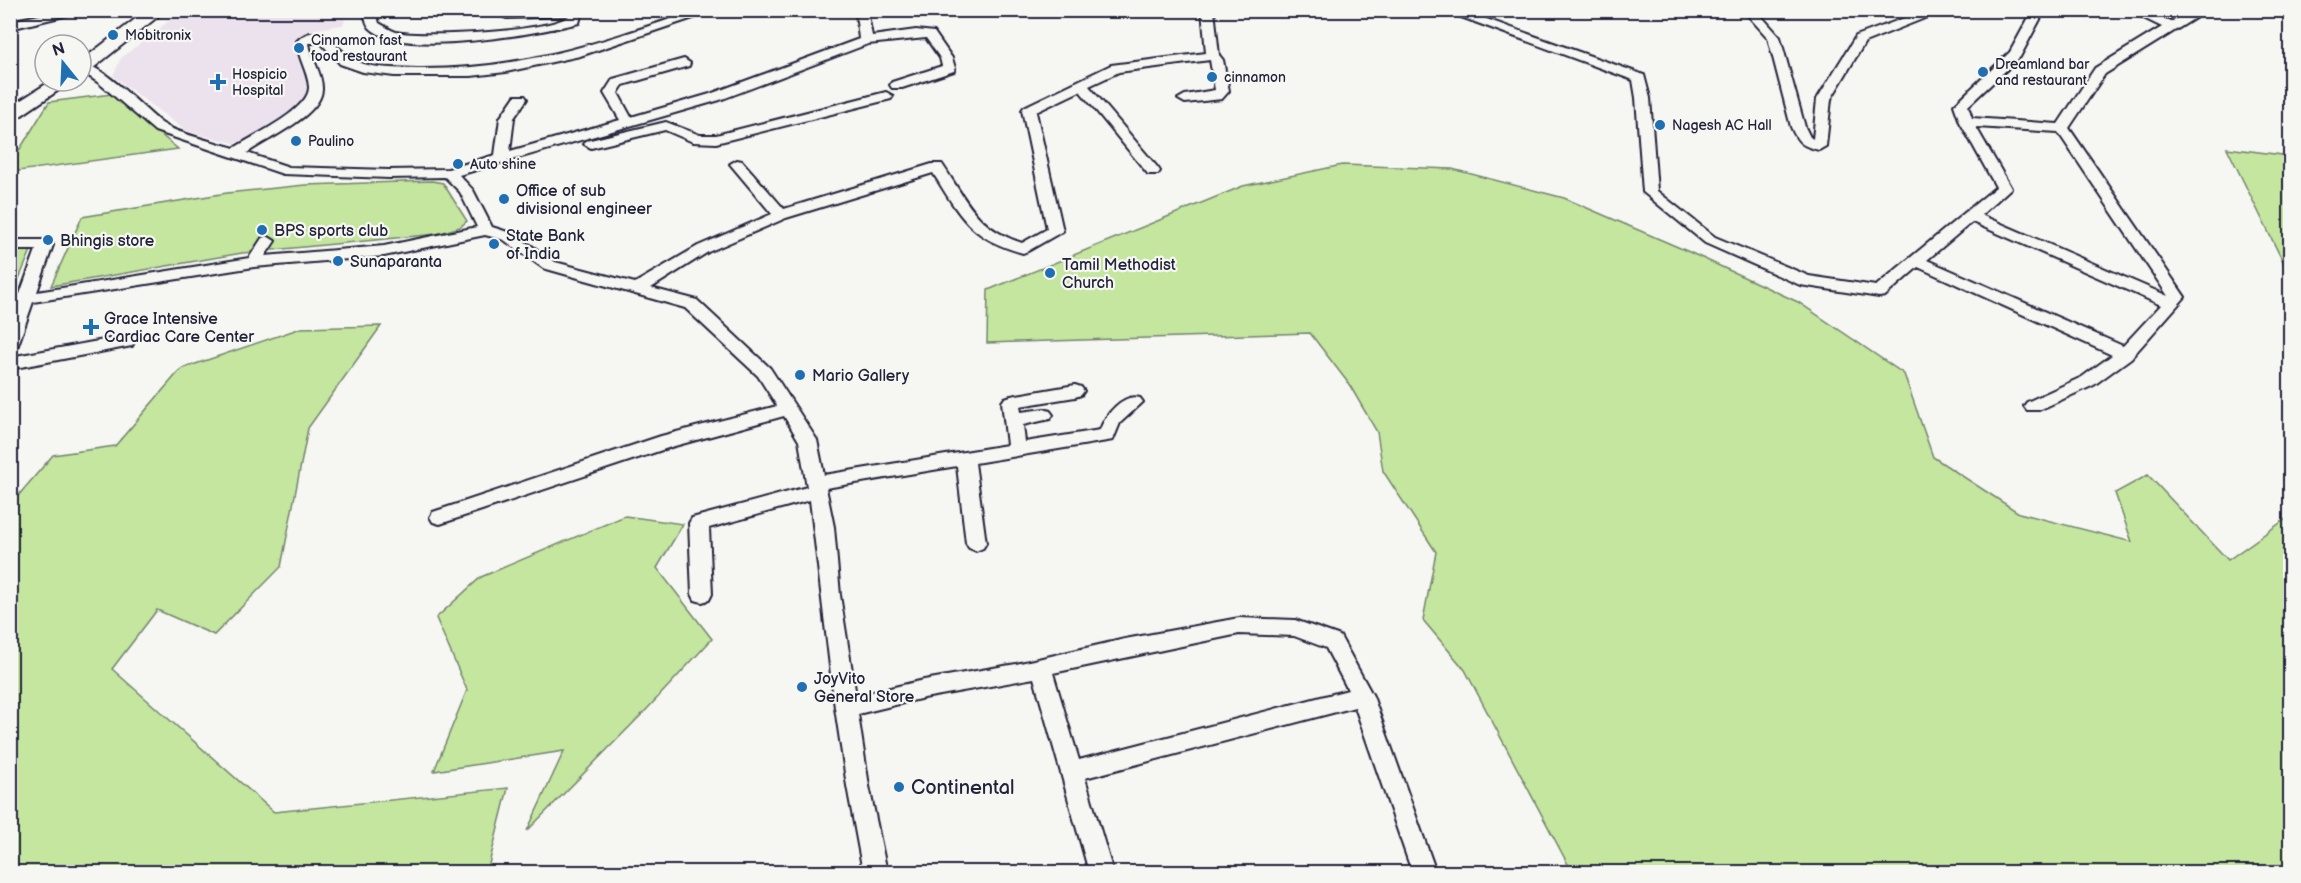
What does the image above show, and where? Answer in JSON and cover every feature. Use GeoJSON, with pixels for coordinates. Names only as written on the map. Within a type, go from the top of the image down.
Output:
{"type":"FeatureCollection","features":[{"type":"Feature","properties":{"kind":"main road"},"geometry":{"type":"LineString","coordinates":[[93,60],[158,10]]}},
{"type":"Feature","properties":{"kind":"main road"},"geometry":{"type":"LineString","coordinates":[[10,115],[44,93]]}},
{"type":"Feature","properties":{"kind":"street"},"geometry":{"type":"LineString","coordinates":[[10,25],[83,10]]}},
{"type":"Feature","properties":{"kind":"street"},"geometry":{"type":"LineString","coordinates":[[369,10],[374,25],[392,35],[441,39],[518,33],[560,25],[575,20],[576,12],[507,14],[489,10]]}},
{"type":"Feature","properties":{"kind":"street"},"geometry":{"type":"LineString","coordinates":[[237,153],[250,142],[300,113],[310,102],[316,91],[310,63],[302,45],[303,40],[311,37],[320,36],[327,39],[339,57],[352,65],[382,70],[453,73],[530,66],[557,60],[711,10]]}},
{"type":"Feature","properties":{"kind":"street"},"geometry":{"type":"LineString","coordinates":[[866,41],[862,13],[868,10]]}},
{"type":"Feature","properties":{"kind":"street"},"geometry":{"type":"LineString","coordinates":[[1185,99],[1217,96],[1222,91],[1217,60],[1213,56],[1208,10]]}},
{"type":"Feature","properties":{"kind":"street"},"geometry":{"type":"LineString","coordinates":[[1448,10],[1639,78],[1643,98],[1650,192],[1710,240],[1806,281],[1879,292],[2004,188],[1967,122],[1961,105],[2015,54],[2039,10]]}},
{"type":"Feature","properties":{"kind":"street"},"geometry":{"type":"LineString","coordinates":[[1749,10],[1774,37],[1798,127],[1804,140],[1819,146],[1824,99],[1860,39],[1939,10]]}},
{"type":"Feature","properties":{"kind":"street"},"geometry":{"type":"LineString","coordinates":[[2133,10],[2170,27]]}},
{"type":"Feature","properties":{"kind":"street"},"geometry":{"type":"LineString","coordinates":[[2062,128],[2100,71],[2170,27],[2202,10]]}},
{"type":"Feature","properties":{"kind":"street"},"geometry":{"type":"LineString","coordinates":[[449,173],[715,97],[866,41],[916,34],[930,35],[946,58],[949,68],[897,85]]}},
{"type":"Feature","properties":{"kind":"street"},"geometry":{"type":"LineString","coordinates":[[637,289],[703,249],[781,215],[937,167],[967,215],[995,239],[1023,248],[1055,231],[1029,110],[1116,68],[1213,56]]}},
{"type":"Feature","properties":{"kind":"street"},"geometry":{"type":"LineString","coordinates":[[627,121],[611,93],[618,82],[684,63]]}},
{"type":"Feature","properties":{"kind":"street"},"geometry":{"type":"LineString","coordinates":[[93,74],[104,80],[160,128],[288,171],[389,174],[491,170],[666,126],[698,139],[716,139],[886,96]]}},
{"type":"Feature","properties":{"kind":"street"},"geometry":{"type":"LineString","coordinates":[[1081,84],[1153,171]]}},
{"type":"Feature","properties":{"kind":"street"},"geometry":{"type":"LineString","coordinates":[[502,159],[507,116],[511,107],[520,99]]}},
{"type":"Feature","properties":{"kind":"street"},"geometry":{"type":"LineString","coordinates":[[1967,122],[2062,128]]}},
{"type":"Feature","properties":{"kind":"street"},"geometry":{"type":"LineString","coordinates":[[2033,406],[2088,381],[2125,354],[2177,297],[2062,128]]}},
{"type":"Feature","properties":{"kind":"street"},"geometry":{"type":"LineString","coordinates":[[737,164],[781,215]]}},
{"type":"Feature","properties":{"kind":"street"},"geometry":{"type":"LineString","coordinates":[[449,173],[466,190],[486,230]]}},
{"type":"Feature","properties":{"kind":"street"},"geometry":{"type":"LineString","coordinates":[[1971,216],[2171,303]]}},
{"type":"Feature","properties":{"kind":"street"},"geometry":{"type":"LineString","coordinates":[[18,300],[254,262],[384,250],[486,230],[509,237],[549,264],[691,304],[764,372],[808,440],[825,527],[830,595],[846,708],[875,873]]}},
{"type":"Feature","properties":{"kind":"street"},"geometry":{"type":"LineString","coordinates":[[254,262],[267,242]]}},
{"type":"Feature","properties":{"kind":"street"},"geometry":{"type":"LineString","coordinates":[[10,246],[45,245],[18,300],[10,345]]}},
{"type":"Feature","properties":{"kind":"street"},"geometry":{"type":"LineString","coordinates":[[1917,261],[2125,354]]}},
{"type":"Feature","properties":{"kind":"street"},"geometry":{"type":"LineString","coordinates":[[10,363],[126,342]]}},
{"type":"Feature","properties":{"kind":"street"},"geometry":{"type":"LineString","coordinates":[[1017,450],[1011,402],[1075,391]]}},
{"type":"Feature","properties":{"kind":"street"},"geometry":{"type":"LineString","coordinates":[[702,594],[699,523],[817,487],[1107,435],[1112,420],[1134,402]]}},
{"type":"Feature","properties":{"kind":"street"},"geometry":{"type":"LineString","coordinates":[[440,517],[667,441],[788,409]]}},
{"type":"Feature","properties":{"kind":"street"},"geometry":{"type":"LineString","coordinates":[[1013,420],[1044,415]]}},
{"type":"Feature","properties":{"kind":"street"},"geometry":{"type":"LineString","coordinates":[[965,459],[976,543]]}},
{"type":"Feature","properties":{"kind":"street"},"geometry":{"type":"LineString","coordinates":[[846,708],[924,689],[1239,626],[1296,628],[1333,642],[1362,696],[1424,873]]}},
{"type":"Feature","properties":{"kind":"street"},"geometry":{"type":"LineString","coordinates":[[1041,667],[1101,873]]}},
{"type":"Feature","properties":{"kind":"street"},"geometry":{"type":"LineString","coordinates":[[1071,771],[1362,696]]}},
{"type":"Feature","properties":{"kind":"shaded area","name":"Hospicio Hospital"},"geometry":{"type":"Polygon","coordinates":[[[182,11],[349,11],[343,25],[309,30],[299,38],[316,89],[300,112],[257,138],[234,143],[186,131],[113,76],[121,58],[182,11]]]}},
{"type":"Feature","properties":{"kind":"green space"},"geometry":{"type":"Polygon","coordinates":[[[112,94],[178,149],[11,172],[10,165],[49,102],[112,94]]]}},
{"type":"Feature","properties":{"kind":"green space"},"geometry":{"type":"Polygon","coordinates":[[[2227,148],[2290,156],[2290,276],[2227,148]]]}},
{"type":"Feature","properties":{"kind":"green space"},"geometry":{"type":"Polygon","coordinates":[[[1342,165],[1452,169],[1564,198],[1798,302],[1904,374],[1933,457],[2019,513],[2132,542],[2115,493],[2148,475],[2228,560],[2290,516],[2290,872],[1572,872],[1465,670],[1423,620],[1436,552],[1383,471],[1377,432],[1349,384],[1310,333],[987,343],[988,290],[1243,186],[1342,165]]]}},
{"type":"Feature","properties":{"kind":"green space","name":"BPS sports club"},"geometry":{"type":"Polygon","coordinates":[[[432,181],[443,183],[467,221],[460,227],[437,234],[242,253],[51,286],[82,217],[227,193],[305,185],[432,181]]]}},
{"type":"Feature","properties":{"kind":"green space"},"geometry":{"type":"Polygon","coordinates":[[[32,248],[18,281],[11,282],[10,251],[32,248]]]}},
{"type":"Feature","properties":{"kind":"green space"},"geometry":{"type":"Polygon","coordinates":[[[381,326],[308,428],[281,567],[214,635],[157,610],[112,669],[274,812],[508,788],[487,872],[11,872],[11,504],[53,455],[115,446],[181,369],[301,328],[381,326]]]}},
{"type":"Feature","properties":{"kind":"green space"},"geometry":{"type":"Polygon","coordinates":[[[625,516],[683,524],[657,568],[712,639],[527,831],[564,751],[434,771],[467,690],[436,618],[481,577],[625,516]]]}},
{"type":"Feature","properties":{"kind":"place","name":"Mobitronix"},"geometry":{"type":"Point","coordinates":[113,35]}},
{"type":"Feature","properties":{"kind":"place","name":"Cinnamon fast food restaurant"},"geometry":{"type":"Point","coordinates":[299,48]}},
{"type":"Feature","properties":{"kind":"place","name":"Dreamland bar and restaurant"},"geometry":{"type":"Point","coordinates":[1983,72]}},
{"type":"Feature","properties":{"kind":"place","name":"cinnamon"},"geometry":{"type":"Point","coordinates":[1212,77]}},
{"type":"Feature","properties":{"kind":"place","name":"Hospicio Hospital"},"geometry":{"type":"Point","coordinates":[218,82]}},
{"type":"Feature","properties":{"kind":"place","name":"Nagesh AC Hall"},"geometry":{"type":"Point","coordinates":[1660,125]}},
{"type":"Feature","properties":{"kind":"place","name":"Paulino"},"geometry":{"type":"Point","coordinates":[296,141]}},
{"type":"Feature","properties":{"kind":"place","name":"Auto shine"},"geometry":{"type":"Point","coordinates":[458,164]}},
{"type":"Feature","properties":{"kind":"place","name":"Office of sub divisional engineer"},"geometry":{"type":"Point","coordinates":[504,199]}},
{"type":"Feature","properties":{"kind":"place","name":"BPS sports club"},"geometry":{"type":"Point","coordinates":[262,230]}},
{"type":"Feature","properties":{"kind":"place","name":"Bhingis store"},"geometry":{"type":"Point","coordinates":[48,240]}},
{"type":"Feature","properties":{"kind":"place","name":"State Bank of India"},"geometry":{"type":"Point","coordinates":[494,244]}},
{"type":"Feature","properties":{"kind":"place","name":"Sunaparanta"},"geometry":{"type":"Point","coordinates":[338,261]}},
{"type":"Feature","properties":{"kind":"place","name":"Tamil Methodist Church"},"geometry":{"type":"Point","coordinates":[1050,273]}},
{"type":"Feature","properties":{"kind":"place","name":"Grace Intensive Cardiac Care Center"},"geometry":{"type":"Point","coordinates":[91,327]}},
{"type":"Feature","properties":{"kind":"place","name":"Mario Gallery"},"geometry":{"type":"Point","coordinates":[800,375]}},
{"type":"Feature","properties":{"kind":"place","name":"JoyVito General Store"},"geometry":{"type":"Point","coordinates":[802,687]}},
{"type":"Feature","properties":{"kind":"place","name":"Continental"},"geometry":{"type":"Point","coordinates":[899,787]}}]}
